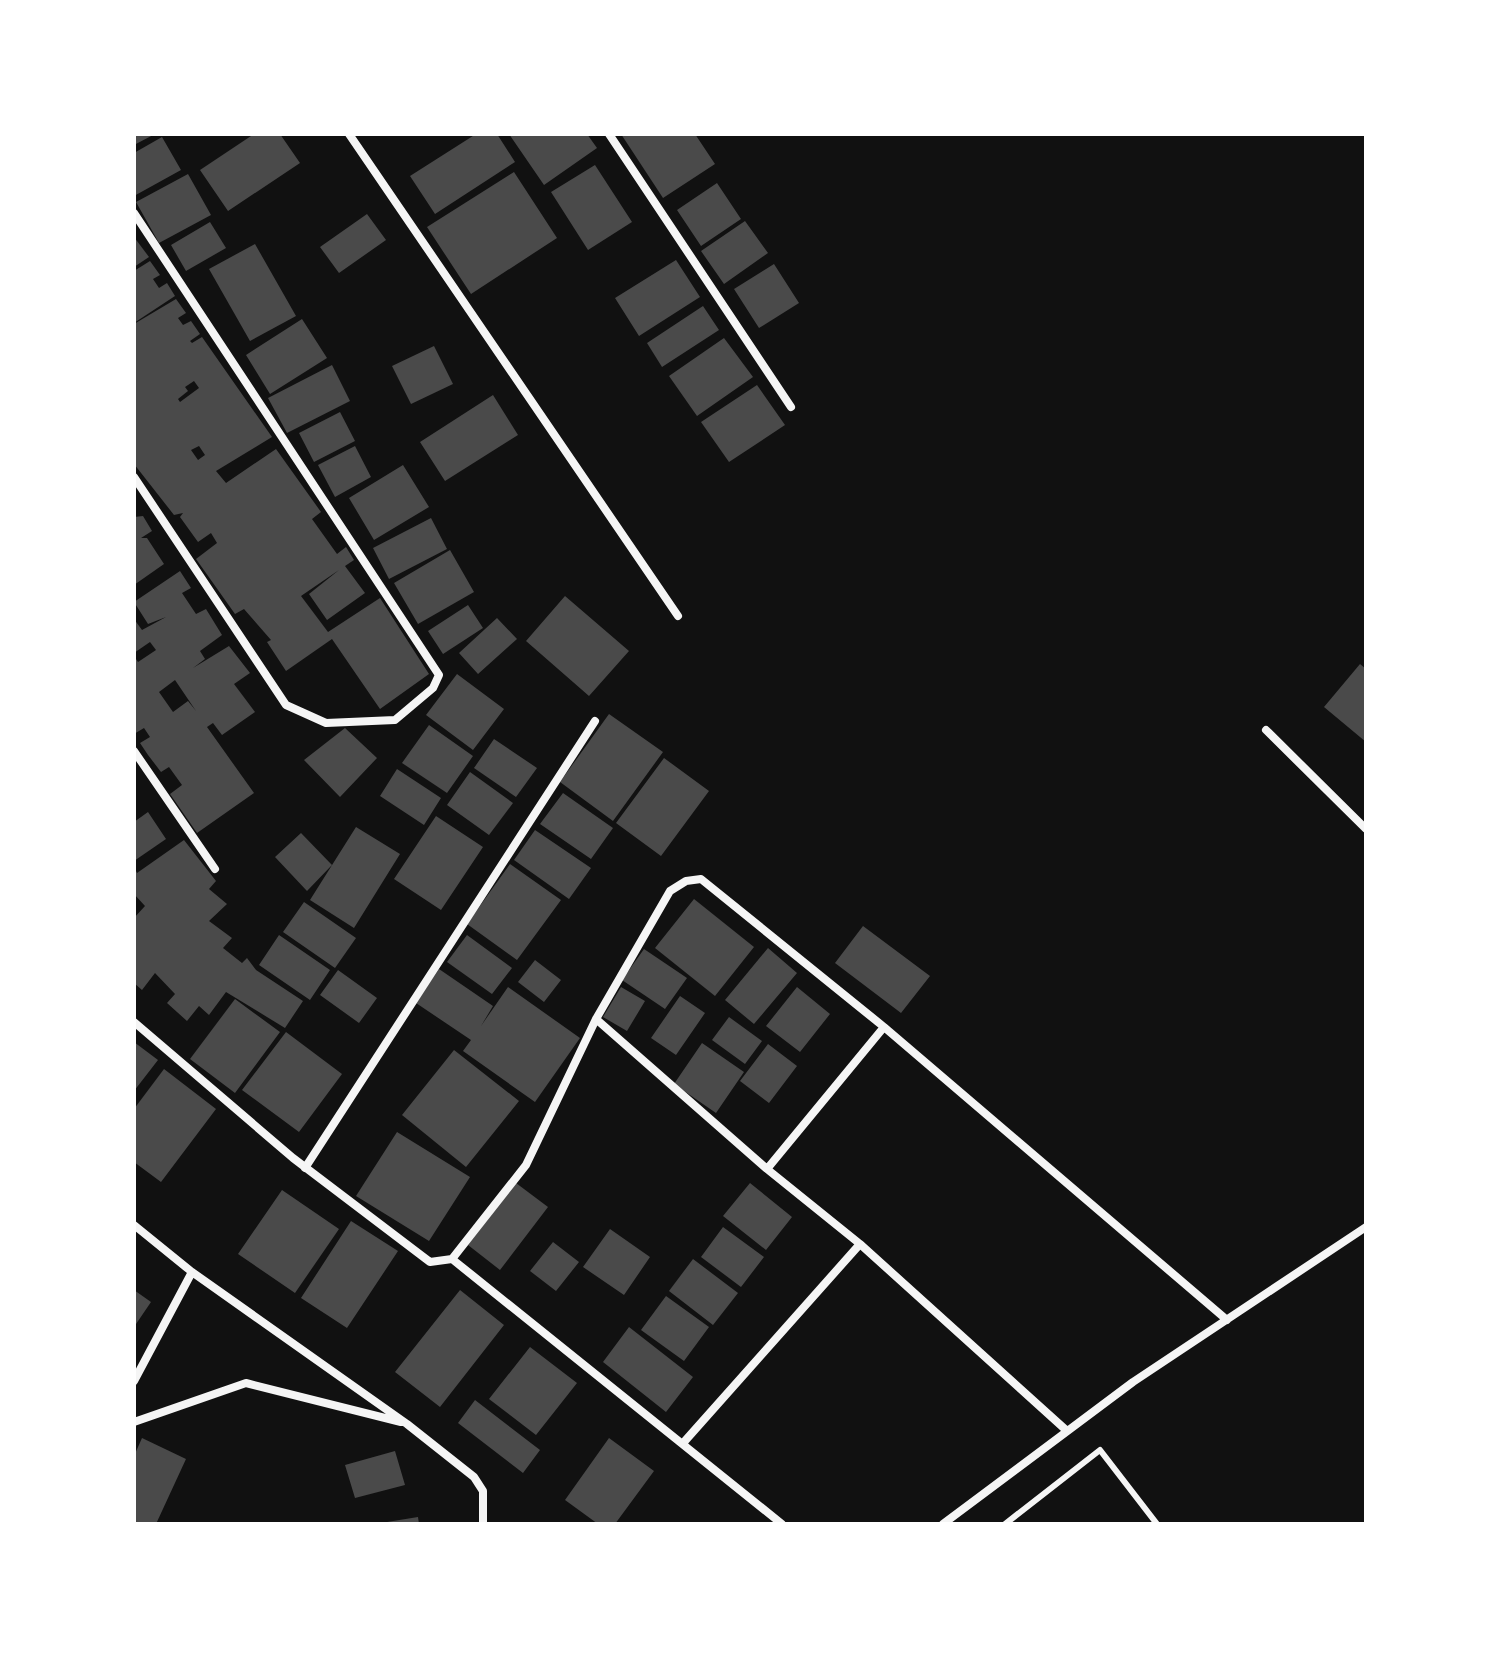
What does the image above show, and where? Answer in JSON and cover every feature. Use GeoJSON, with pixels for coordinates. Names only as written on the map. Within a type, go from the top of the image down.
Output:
{"type":"FeatureCollection","features":[{"type":"Feature","properties":{"kind":"street"},"geometry":{"type":"LineString","coordinates":[[349,134],[678,616]]}},
{"type":"Feature","properties":{"kind":"street"},"geometry":{"type":"LineString","coordinates":[[609,134],[791,407]]}},
{"type":"Feature","properties":{"kind":"street"},"geometry":{"type":"LineString","coordinates":[[134,213],[439,675],[433,688],[395,720],[326,723],[286,705],[134,477]]}},
{"type":"Feature","properties":{"kind":"street"},"geometry":{"type":"LineString","coordinates":[[305,1168],[595,721]]}},
{"type":"Feature","properties":{"kind":"street"},"geometry":{"type":"LineString","coordinates":[[1266,730],[1366,829]]}},
{"type":"Feature","properties":{"kind":"street"},"geometry":{"type":"LineString","coordinates":[[134,751],[215,869]]}},
{"type":"Feature","properties":{"kind":"street"},"geometry":{"type":"LineString","coordinates":[[134,1022],[305,1168],[430,1262],[452,1259],[526,1165],[596,1019],[670,891],[686,881],[701,879],[884,1027],[1227,1320]]}},
{"type":"Feature","properties":{"kind":"street"},"geometry":{"type":"LineString","coordinates":[[596,1019],[767,1169],[860,1244],[1066,1430]]}},
{"type":"Feature","properties":{"kind":"street"},"geometry":{"type":"LineString","coordinates":[[767,1169],[884,1027]]}},
{"type":"Feature","properties":{"kind":"street"},"geometry":{"type":"LineString","coordinates":[[134,1225],[192,1272],[407,1424],[474,1477],[483,1491],[483,1524]]}},
{"type":"Feature","properties":{"kind":"street"},"geometry":{"type":"LineString","coordinates":[[943,1524],[1066,1430],[1366,1227]]}},
{"type":"Feature","properties":{"kind":"street"},"geometry":{"type":"LineString","coordinates":[[684,1442],[860,1244]]}},
{"type":"Feature","properties":{"kind":"street"},"geometry":{"type":"LineString","coordinates":[[452,1259],[684,1442],[782,1524]]}},
{"type":"Feature","properties":{"kind":"street"},"geometry":{"type":"LineString","coordinates":[[134,1381],[192,1272]]}},
{"type":"Feature","properties":{"kind":"street"},"geometry":{"type":"LineString","coordinates":[[134,1422],[246,1383],[407,1424]]}},
{"type":"Feature","properties":{"kind":"lane"},"geometry":{"type":"LineString","coordinates":[[1005,1524],[1100,1450],[1157,1524]]}},
{"type":"Feature","properties":{"kind":"building"},"geometry":{"type":"Polygon","coordinates":[[[134,134],[155,134],[134,145],[134,134]]]}},
{"type":"Feature","properties":{"kind":"building"},"geometry":{"type":"Polygon","coordinates":[[[254,134],[280,134],[300,163],[228,211],[200,170],[254,134]]]}},
{"type":"Feature","properties":{"kind":"building"},"geometry":{"type":"Polygon","coordinates":[[[476,134],[497,134],[515,162],[435,214],[410,176],[476,134]]]}},
{"type":"Feature","properties":{"kind":"building"},"geometry":{"type":"Polygon","coordinates":[[[509,134],[587,134],[597,148],[544,185],[509,134]]]}},
{"type":"Feature","properties":{"kind":"building"},"geometry":{"type":"Polygon","coordinates":[[[621,134],[695,134],[715,164],[663,198],[621,134]]]}},
{"type":"Feature","properties":{"kind":"building"},"geometry":{"type":"Polygon","coordinates":[[[162,137],[181,170],[134,196],[134,153],[162,137]]]}},
{"type":"Feature","properties":{"kind":"building"},"geometry":{"type":"Polygon","coordinates":[[[595,165],[632,222],[588,250],[551,192],[595,165]]]}},
{"type":"Feature","properties":{"kind":"building"},"geometry":{"type":"Polygon","coordinates":[[[514,172],[557,238],[471,294],[427,227],[514,172]]]}},
{"type":"Feature","properties":{"kind":"building"},"geometry":{"type":"Polygon","coordinates":[[[188,174],[211,215],[159,243],[136,202],[188,174]]]}},
{"type":"Feature","properties":{"kind":"building"},"geometry":{"type":"Polygon","coordinates":[[[717,183],[741,219],[701,246],[677,210],[717,183]]]}},
{"type":"Feature","properties":{"kind":"building"},"geometry":{"type":"Polygon","coordinates":[[[367,214],[386,240],[339,273],[320,247],[367,214]]]}},
{"type":"Feature","properties":{"kind":"building"},"geometry":{"type":"Polygon","coordinates":[[[745,221],[768,253],[724,284],[701,251],[745,221]]]}},
{"type":"Feature","properties":{"kind":"building"},"geometry":{"type":"Polygon","coordinates":[[[210,222],[226,248],[186,271],[171,245],[210,222]]]}},
{"type":"Feature","properties":{"kind":"building"},"geometry":{"type":"Polygon","coordinates":[[[134,237],[149,257],[134,267],[134,237]]]}},
{"type":"Feature","properties":{"kind":"building"},"geometry":{"type":"Polygon","coordinates":[[[255,244],[296,316],[250,341],[209,269],[255,244]]]}},
{"type":"Feature","properties":{"kind":"building"},"geometry":{"type":"Polygon","coordinates":[[[676,260],[700,297],[639,336],[615,298],[676,260]]]}},
{"type":"Feature","properties":{"kind":"building"},"geometry":{"type":"Polygon","coordinates":[[[150,261],[160,275],[153,279],[159,288],[167,283],[175,296],[134,323],[134,271],[150,261]]]}},
{"type":"Feature","properties":{"kind":"building"},"geometry":{"type":"Polygon","coordinates":[[[774,264],[799,303],[759,328],[734,289],[774,264]]]}},
{"type":"Feature","properties":{"kind":"building"},"geometry":{"type":"Polygon","coordinates":[[[176,299],[186,313],[178,318],[183,325],[191,321],[200,334],[190,341],[192,343],[202,337],[272,437],[216,471],[226,483],[276,449],[321,512],[312,519],[337,554],[346,547],[354,560],[345,566],[365,593],[327,620],[309,594],[339,570],[301,596],[328,632],[380,598],[429,674],[380,709],[332,639],[286,671],[267,642],[271,640],[244,609],[235,614],[196,559],[217,543],[211,533],[198,542],[180,517],[183,513],[174,515],[134,464],[134,324],[176,299]],[[194,381],[185,387],[188,391],[178,399],[180,402],[199,388],[194,381]],[[199,446],[191,450],[198,460],[205,455],[199,446]]]}},
{"type":"Feature","properties":{"kind":"building"},"geometry":{"type":"Polygon","coordinates":[[[703,306],[719,330],[662,367],[647,343],[703,306]]]}},
{"type":"Feature","properties":{"kind":"building"},"geometry":{"type":"Polygon","coordinates":[[[302,319],[327,358],[270,394],[246,355],[302,319]]]}},
{"type":"Feature","properties":{"kind":"building"},"geometry":{"type":"Polygon","coordinates":[[[724,338],[753,377],[697,416],[669,376],[724,338]]]}},
{"type":"Feature","properties":{"kind":"building"},"geometry":{"type":"Polygon","coordinates":[[[434,346],[453,384],[411,404],[392,366],[434,346]]]}},
{"type":"Feature","properties":{"kind":"building"},"geometry":{"type":"Polygon","coordinates":[[[332,365],[350,401],[287,433],[268,398],[332,365]]]}},
{"type":"Feature","properties":{"kind":"building"},"geometry":{"type":"Polygon","coordinates":[[[757,385],[785,425],[729,462],[701,422],[757,385]]]}},
{"type":"Feature","properties":{"kind":"building"},"geometry":{"type":"Polygon","coordinates":[[[493,395],[518,435],[445,481],[420,442],[493,395]]]}},
{"type":"Feature","properties":{"kind":"building"},"geometry":{"type":"Polygon","coordinates":[[[340,412],[355,441],[314,462],[299,433],[340,412]]]}},
{"type":"Feature","properties":{"kind":"building"},"geometry":{"type":"Polygon","coordinates":[[[355,446],[371,477],[335,497],[318,465],[355,446]]]}},
{"type":"Feature","properties":{"kind":"building"},"geometry":{"type":"Polygon","coordinates":[[[403,465],[429,507],[374,540],[349,498],[403,465]]]}},
{"type":"Feature","properties":{"kind":"building"},"geometry":{"type":"Polygon","coordinates":[[[143,516],[152,531],[141,538],[147,538],[164,564],[134,585],[134,517],[143,516]]]}},
{"type":"Feature","properties":{"kind":"building"},"geometry":{"type":"Polygon","coordinates":[[[431,518],[447,549],[389,579],[373,548],[431,518]]]}},
{"type":"Feature","properties":{"kind":"building"},"geometry":{"type":"Polygon","coordinates":[[[450,550],[474,592],[418,624],[394,583],[450,550]]]}},
{"type":"Feature","properties":{"kind":"building"},"geometry":{"type":"Polygon","coordinates":[[[180,571],[191,588],[182,593],[196,614],[206,609],[222,635],[200,651],[205,659],[193,668],[229,646],[250,673],[234,684],[255,712],[222,735],[213,723],[207,727],[254,793],[197,833],[170,794],[182,785],[169,767],[161,772],[140,743],[150,737],[144,728],[134,734],[134,656],[138,662],[156,650],[150,642],[134,653],[134,619],[142,630],[166,617],[148,624],[134,602],[180,571]],[[175,680],[159,692],[173,712],[188,701],[196,711],[175,680]]]}},
{"type":"Feature","properties":{"kind":"building"},"geometry":{"type":"Polygon","coordinates":[[[565,596],[629,651],[589,696],[526,641],[565,596]]]}},
{"type":"Feature","properties":{"kind":"building"},"geometry":{"type":"Polygon","coordinates":[[[468,605],[483,628],[443,654],[428,631],[468,605]]]}},
{"type":"Feature","properties":{"kind":"building"},"geometry":{"type":"Polygon","coordinates":[[[497,618],[517,639],[478,674],[459,653],[497,618]]]}},
{"type":"Feature","properties":{"kind":"building"},"geometry":{"type":"Polygon","coordinates":[[[1360,664],[1366,669],[1366,742],[1324,707],[1360,664]]]}},
{"type":"Feature","properties":{"kind":"building"},"geometry":{"type":"Polygon","coordinates":[[[457,674],[504,709],[473,750],[426,715],[457,674]]]}},
{"type":"Feature","properties":{"kind":"building"},"geometry":{"type":"Polygon","coordinates":[[[609,714],[663,752],[613,821],[560,782],[609,714]]]}},
{"type":"Feature","properties":{"kind":"building"},"geometry":{"type":"Polygon","coordinates":[[[429,725],[473,756],[447,793],[402,763],[429,725]]]}},
{"type":"Feature","properties":{"kind":"building"},"geometry":{"type":"Polygon","coordinates":[[[345,728],[377,758],[340,797],[304,760],[345,728]]]}},
{"type":"Feature","properties":{"kind":"building"},"geometry":{"type":"Polygon","coordinates":[[[494,739],[537,768],[516,797],[474,768],[494,739]]]}},
{"type":"Feature","properties":{"kind":"building"},"geometry":{"type":"Polygon","coordinates":[[[664,758],[709,791],[661,856],[616,823],[664,758]]]}},
{"type":"Feature","properties":{"kind":"building"},"geometry":{"type":"Polygon","coordinates":[[[397,769],[441,798],[424,825],[380,796],[397,769]]]}},
{"type":"Feature","properties":{"kind":"building"},"geometry":{"type":"Polygon","coordinates":[[[470,772],[513,803],[489,835],[447,805],[470,772]]]}},
{"type":"Feature","properties":{"kind":"building"},"geometry":{"type":"Polygon","coordinates":[[[563,793],[613,828],[591,859],[540,824],[563,793]]]}},
{"type":"Feature","properties":{"kind":"building"},"geometry":{"type":"Polygon","coordinates":[[[148,812],[166,839],[134,861],[134,822],[148,812]]]}},
{"type":"Feature","properties":{"kind":"building"},"geometry":{"type":"Polygon","coordinates":[[[436,816],[483,847],[441,910],[394,879],[436,816]]]}},
{"type":"Feature","properties":{"kind":"building"},"geometry":{"type":"Polygon","coordinates":[[[356,827],[400,854],[354,928],[310,900],[356,827]]]}},
{"type":"Feature","properties":{"kind":"building"},"geometry":{"type":"Polygon","coordinates":[[[535,830],[591,868],[569,899],[514,860],[535,830]]]}},
{"type":"Feature","properties":{"kind":"building"},"geometry":{"type":"Polygon","coordinates":[[[301,833],[332,865],[307,891],[275,857],[301,833]]]}},
{"type":"Feature","properties":{"kind":"building"},"geometry":{"type":"Polygon","coordinates":[[[184,840],[216,881],[209,889],[227,904],[209,921],[232,938],[223,948],[242,963],[247,958],[256,970],[303,1001],[285,1028],[226,992],[209,1015],[199,1006],[187,1021],[167,1003],[175,994],[155,973],[142,990],[134,983],[134,918],[145,906],[134,894],[134,867],[137,873],[184,840]]]}},
{"type":"Feature","properties":{"kind":"building"},"geometry":{"type":"Polygon","coordinates":[[[510,864],[561,900],[517,960],[467,924],[510,864]]]}},
{"type":"Feature","properties":{"kind":"building"},"geometry":{"type":"Polygon","coordinates":[[[694,899],[754,947],[715,996],[655,948],[694,899]]]}},
{"type":"Feature","properties":{"kind":"building"},"geometry":{"type":"Polygon","coordinates":[[[304,902],[356,938],[335,968],[283,932],[304,902]]]}},
{"type":"Feature","properties":{"kind":"building"},"geometry":{"type":"Polygon","coordinates":[[[863,926],[930,976],[901,1013],[835,963],[863,926]]]}},
{"type":"Feature","properties":{"kind":"building"},"geometry":{"type":"Polygon","coordinates":[[[279,935],[330,970],[310,1000],[259,965],[279,935]]]}},
{"type":"Feature","properties":{"kind":"building"},"geometry":{"type":"Polygon","coordinates":[[[467,935],[512,968],[492,994],[447,962],[467,935]]]}},
{"type":"Feature","properties":{"kind":"building"},"geometry":{"type":"Polygon","coordinates":[[[768,948],[797,973],[754,1024],[725,1000],[768,948]]]}},
{"type":"Feature","properties":{"kind":"building"},"geometry":{"type":"Polygon","coordinates":[[[644,949],[687,978],[665,1009],[622,980],[644,949]]]}},
{"type":"Feature","properties":{"kind":"building"},"geometry":{"type":"Polygon","coordinates":[[[535,960],[561,980],[544,1002],[518,982],[535,960]]]}},
{"type":"Feature","properties":{"kind":"building"},"geometry":{"type":"Polygon","coordinates":[[[439,969],[493,1006],[481,1026],[508,987],[580,1038],[535,1102],[463,1051],[471,1040],[416,1003],[439,969]]]}},
{"type":"Feature","properties":{"kind":"building"},"geometry":{"type":"Polygon","coordinates":[[[338,970],[377,998],[359,1023],[320,995],[338,970]]]}},
{"type":"Feature","properties":{"kind":"building"},"geometry":{"type":"Polygon","coordinates":[[[621,987],[645,1001],[627,1031],[603,1017],[621,987]]]}},
{"type":"Feature","properties":{"kind":"building"},"geometry":{"type":"Polygon","coordinates":[[[797,987],[830,1014],[800,1052],[766,1026],[797,987]]]}},
{"type":"Feature","properties":{"kind":"building"},"geometry":{"type":"Polygon","coordinates":[[[680,996],[705,1013],[676,1055],[651,1038],[680,996]]]}},
{"type":"Feature","properties":{"kind":"building"},"geometry":{"type":"Polygon","coordinates":[[[235,999],[280,1032],[235,1093],[190,1059],[235,999]]]}},
{"type":"Feature","properties":{"kind":"building"},"geometry":{"type":"Polygon","coordinates":[[[729,1017],[762,1041],[745,1064],[712,1040],[729,1017]]]}},
{"type":"Feature","properties":{"kind":"building"},"geometry":{"type":"Polygon","coordinates":[[[286,1032],[342,1074],[299,1132],[242,1090],[286,1032]]]}},
{"type":"Feature","properties":{"kind":"building"},"geometry":{"type":"Polygon","coordinates":[[[134,1042],[158,1060],[134,1091],[134,1042]]]}},
{"type":"Feature","properties":{"kind":"building"},"geometry":{"type":"Polygon","coordinates":[[[702,1043],[744,1072],[716,1113],[674,1084],[702,1043]]]}},
{"type":"Feature","properties":{"kind":"building"},"geometry":{"type":"Polygon","coordinates":[[[768,1044],[797,1066],[769,1103],[740,1081],[768,1044]]]}},
{"type":"Feature","properties":{"kind":"building"},"geometry":{"type":"Polygon","coordinates":[[[454,1050],[519,1101],[466,1167],[402,1115],[454,1050]]]}},
{"type":"Feature","properties":{"kind":"building"},"geometry":{"type":"Polygon","coordinates":[[[164,1069],[216,1109],[161,1182],[134,1162],[134,1109],[164,1069]]]}},
{"type":"Feature","properties":{"kind":"building"},"geometry":{"type":"Polygon","coordinates":[[[397,1132],[470,1177],[429,1241],[356,1196],[397,1132]]]}},
{"type":"Feature","properties":{"kind":"building"},"geometry":{"type":"Polygon","coordinates":[[[516,1183],[548,1207],[500,1270],[468,1245],[516,1183]]]}},
{"type":"Feature","properties":{"kind":"building"},"geometry":{"type":"Polygon","coordinates":[[[750,1183],[792,1217],[766,1250],[723,1216],[750,1183]]]}},
{"type":"Feature","properties":{"kind":"building"},"geometry":{"type":"Polygon","coordinates":[[[282,1190],[339,1229],[295,1293],[238,1254],[282,1190]]]}},
{"type":"Feature","properties":{"kind":"building"},"geometry":{"type":"Polygon","coordinates":[[[351,1221],[398,1251],[347,1328],[301,1298],[351,1221]]]}},
{"type":"Feature","properties":{"kind":"building"},"geometry":{"type":"Polygon","coordinates":[[[723,1227],[764,1257],[741,1287],[701,1257],[723,1227]]]}},
{"type":"Feature","properties":{"kind":"building"},"geometry":{"type":"Polygon","coordinates":[[[610,1229],[650,1257],[624,1295],[583,1267],[610,1229]]]}},
{"type":"Feature","properties":{"kind":"building"},"geometry":{"type":"Polygon","coordinates":[[[553,1242],[579,1262],[556,1291],[530,1271],[553,1242]]]}},
{"type":"Feature","properties":{"kind":"building"},"geometry":{"type":"Polygon","coordinates":[[[693,1259],[738,1293],[713,1325],[669,1291],[693,1259]]]}},
{"type":"Feature","properties":{"kind":"building"},"geometry":{"type":"Polygon","coordinates":[[[134,1290],[151,1302],[134,1327],[134,1290]]]}},
{"type":"Feature","properties":{"kind":"building"},"geometry":{"type":"Polygon","coordinates":[[[460,1290],[504,1325],[440,1407],[395,1372],[460,1290]]]}},
{"type":"Feature","properties":{"kind":"building"},"geometry":{"type":"Polygon","coordinates":[[[666,1296],[709,1327],[684,1361],[641,1330],[666,1296]]]}},
{"type":"Feature","properties":{"kind":"building"},"geometry":{"type":"Polygon","coordinates":[[[629,1327],[693,1377],[666,1412],[603,1362],[629,1327]]]}},
{"type":"Feature","properties":{"kind":"building"},"geometry":{"type":"Polygon","coordinates":[[[530,1347],[577,1383],[536,1435],[489,1399],[530,1347]]]}},
{"type":"Feature","properties":{"kind":"building"},"geometry":{"type":"Polygon","coordinates":[[[475,1400],[540,1450],[523,1473],[458,1423],[475,1400]]]}},
{"type":"Feature","properties":{"kind":"building"},"geometry":{"type":"Polygon","coordinates":[[[142,1438],[186,1459],[156,1524],[134,1524],[134,1456],[142,1438]]]}},
{"type":"Feature","properties":{"kind":"building"},"geometry":{"type":"Polygon","coordinates":[[[609,1438],[654,1471],[615,1524],[598,1524],[565,1500],[609,1438]]]}},
{"type":"Feature","properties":{"kind":"building"},"geometry":{"type":"Polygon","coordinates":[[[395,1451],[405,1485],[355,1498],[345,1465],[395,1451]]]}},
{"type":"Feature","properties":{"kind":"building"},"geometry":{"type":"Polygon","coordinates":[[[418,1517],[419,1524],[387,1524],[387,1522],[418,1517]]]}}]}
